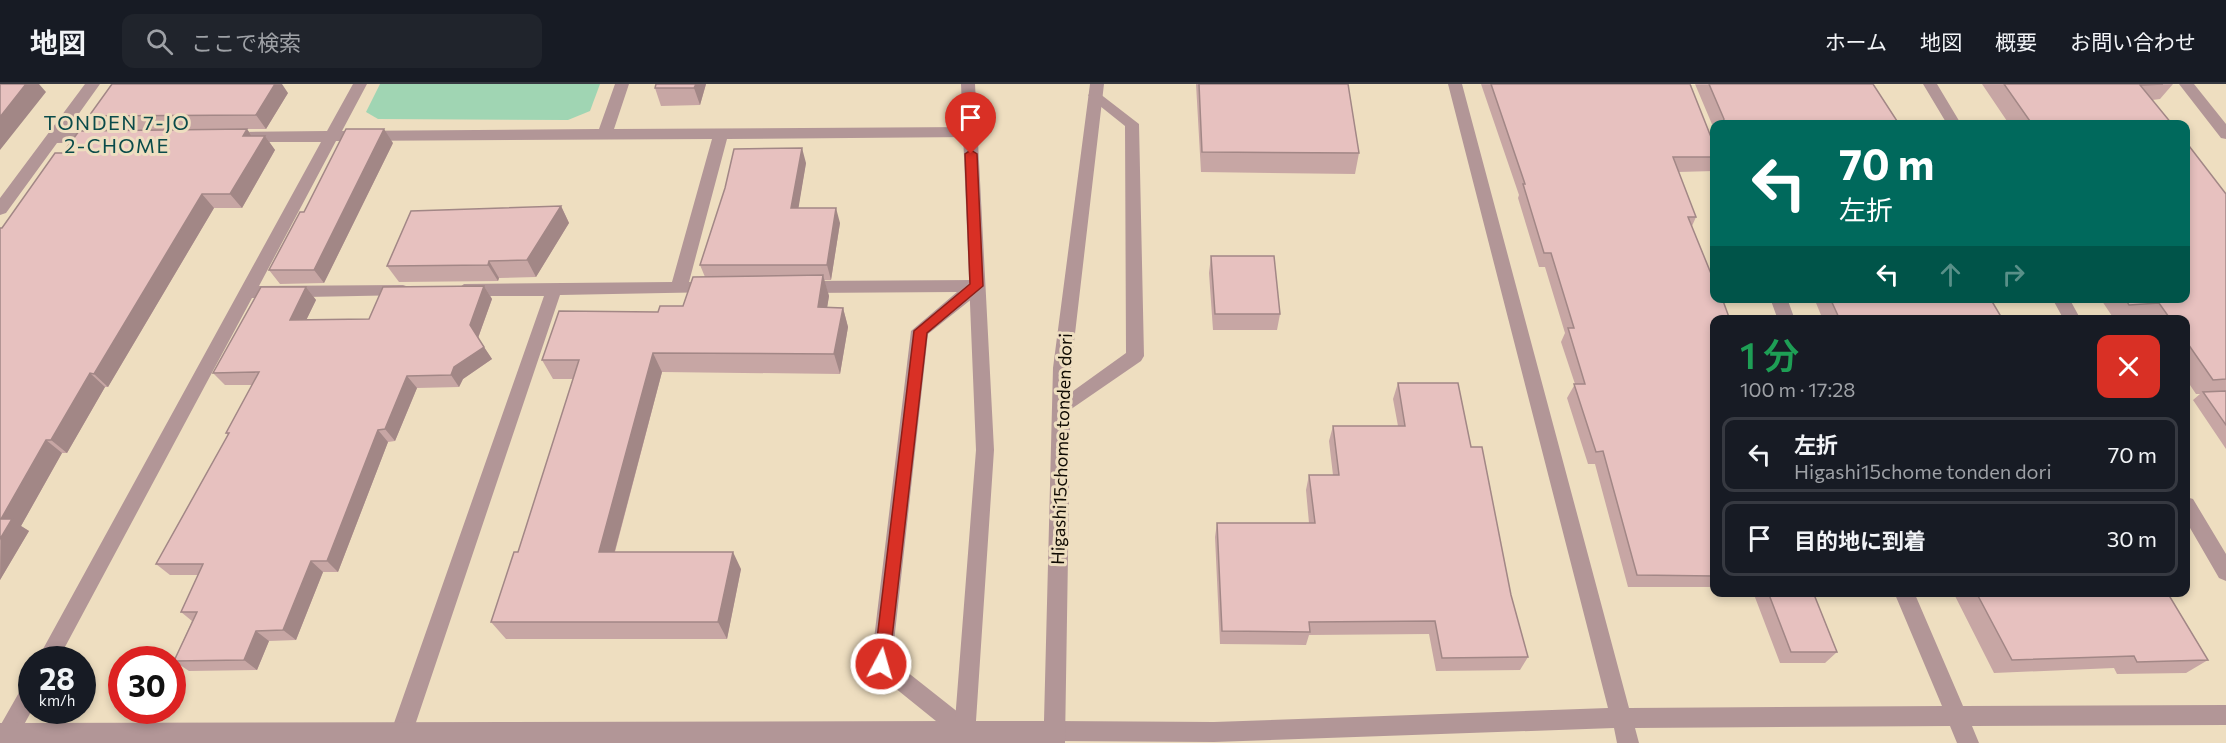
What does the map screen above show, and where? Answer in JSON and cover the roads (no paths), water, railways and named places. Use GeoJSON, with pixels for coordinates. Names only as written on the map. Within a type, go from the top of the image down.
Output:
{"type":"FeatureCollection","features":[{"type":"Feature","properties":{"kind":"street"},"geometry":{"type":"LineString","coordinates":[[0,209],[93,84]]}},
{"type":"Feature","properties":{"kind":"street"},"geometry":{"type":"LineString","coordinates":[[55,646],[360,84]]}},
{"type":"Feature","properties":{"kind":"street"},"geometry":{"type":"LineString","coordinates":[[604,134],[622,84]]}},
{"type":"Feature","properties":{"kind":"street"},"geometry":{"type":"LineString","coordinates":[[965,737],[985,450],[968,84]]}},
{"type":"Feature","properties":{"kind":"street"},"geometry":{"type":"LineString","coordinates":[[1455,84],[1628,743]]}},
{"type":"Feature","properties":{"kind":"street"},"geometry":{"type":"LineString","coordinates":[[1930,84],[1952,120]]}},
{"type":"Feature","properties":{"kind":"street"},"geometry":{"type":"LineString","coordinates":[[2186,84],[2226,134]]}},
{"type":"Feature","properties":{"kind":"street"},"geometry":{"type":"LineString","coordinates":[[1061,408],[1135,356],[1132,124],[1096,90]]}},
{"type":"Feature","properties":{"kind":"street","name":"Higashi15chome tonden dori"},"geometry":{"type":"LineString","coordinates":[[1058,739],[1062,368],[1096,90]]}},
{"type":"Feature","properties":{"kind":"street"},"geometry":{"type":"LineString","coordinates":[[226,137],[970,132]]}},
{"type":"Feature","properties":{"kind":"street"},"geometry":{"type":"LineString","coordinates":[[679,288],[721,134]]}},
{"type":"Feature","properties":{"kind":"street"},"geometry":{"type":"LineString","coordinates":[[52,138],[110,138]]}},
{"type":"Feature","properties":{"kind":"street"},"geometry":{"type":"LineString","coordinates":[[786,287],[977,286]]}},
{"type":"Feature","properties":{"kind":"street"},"geometry":{"type":"LineString","coordinates":[[965,737],[881,664],[920,331],[977,286]]}},
{"type":"Feature","properties":{"kind":"street"},"geometry":{"type":"LineString","coordinates":[[448,291],[726,288]]}},
{"type":"Feature","properties":{"kind":"street"},"geometry":{"type":"LineString","coordinates":[[400,737],[554,290]]}},
{"type":"Feature","properties":{"kind":"street"},"geometry":{"type":"LineString","coordinates":[[246,292],[424,291]]}},
{"type":"Feature","properties":{"kind":"street"},"geometry":{"type":"LineString","coordinates":[[2190,512],[2226,572]]}},
{"type":"Feature","properties":{"kind":"street"},"geometry":{"type":"LineString","coordinates":[[1906,597],[1968,743]]}},
{"type":"Feature","properties":{"kind":"street"},"geometry":{"type":"LineString","coordinates":[[3,736],[18,712]]}},
{"type":"Feature","properties":{"kind":"street"},"geometry":{"type":"LineString","coordinates":[[3,736],[1058,739],[1622,718],[2226,715]]}},
{"type":"Feature","properties":{"kind":"district","name":"TONDEN 7-JO 2-CHOME"},"geometry":{"type":"Point","coordinates":[117,134]}}]}
